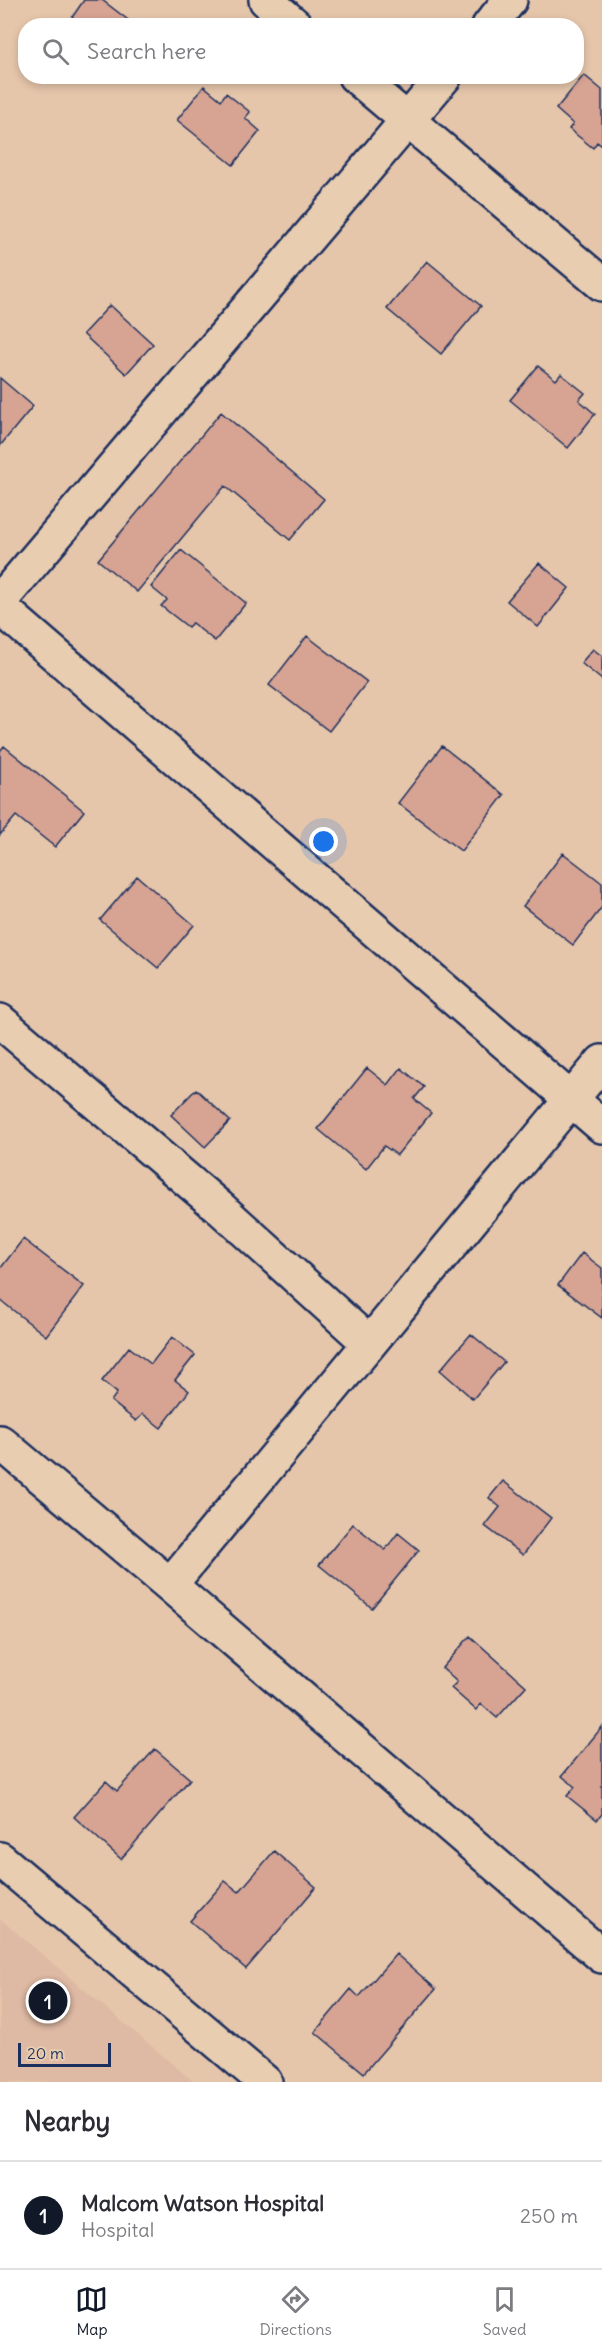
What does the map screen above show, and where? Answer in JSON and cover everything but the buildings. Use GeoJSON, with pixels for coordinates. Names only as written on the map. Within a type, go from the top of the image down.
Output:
{"type":"FeatureCollection","features":[{"type":"Feature","properties":{"kind":"street"},"geometry":{"type":"LineString","coordinates":[[266,0],[287,18]]}},
{"type":"Feature","properties":{"kind":"street"},"geometry":{"type":"LineString","coordinates":[[495,18],[510,0]]}},
{"type":"Feature","properties":{"kind":"street"},"geometry":{"type":"LineString","coordinates":[[364,84],[602,284]]}},
{"type":"Feature","properties":{"kind":"street"},"geometry":{"type":"LineString","coordinates":[[0,601],[438,84]]}},
{"type":"Feature","properties":{"kind":"street"},"geometry":{"type":"LineString","coordinates":[[0,607],[602,1126]]}},
{"type":"Feature","properties":{"kind":"street"},"geometry":{"type":"LineString","coordinates":[[0,1020],[219,1207],[369,1343]]}},
{"type":"Feature","properties":{"kind":"street"},"geometry":{"type":"LineString","coordinates":[[170,1585],[602,1062]]}},
{"type":"Feature","properties":{"kind":"street"},"geometry":{"type":"LineString","coordinates":[[0,1442],[602,1956]]}},
{"type":"Feature","properties":{"kind":"street"},"geometry":{"type":"LineString","coordinates":[[0,1859],[265,2082]]}},
{"type":"Feature","properties":{"kind":"shaded area"},"geometry":{"type":"Polygon","coordinates":[[[0,1919],[194,2082],[0,2082],[0,1919]]]}},
{"type":"Feature","properties":{"kind":"place","name":"Malcom Watson Hospital"},"geometry":{"type":"Point","coordinates":[48,2001]}}]}
